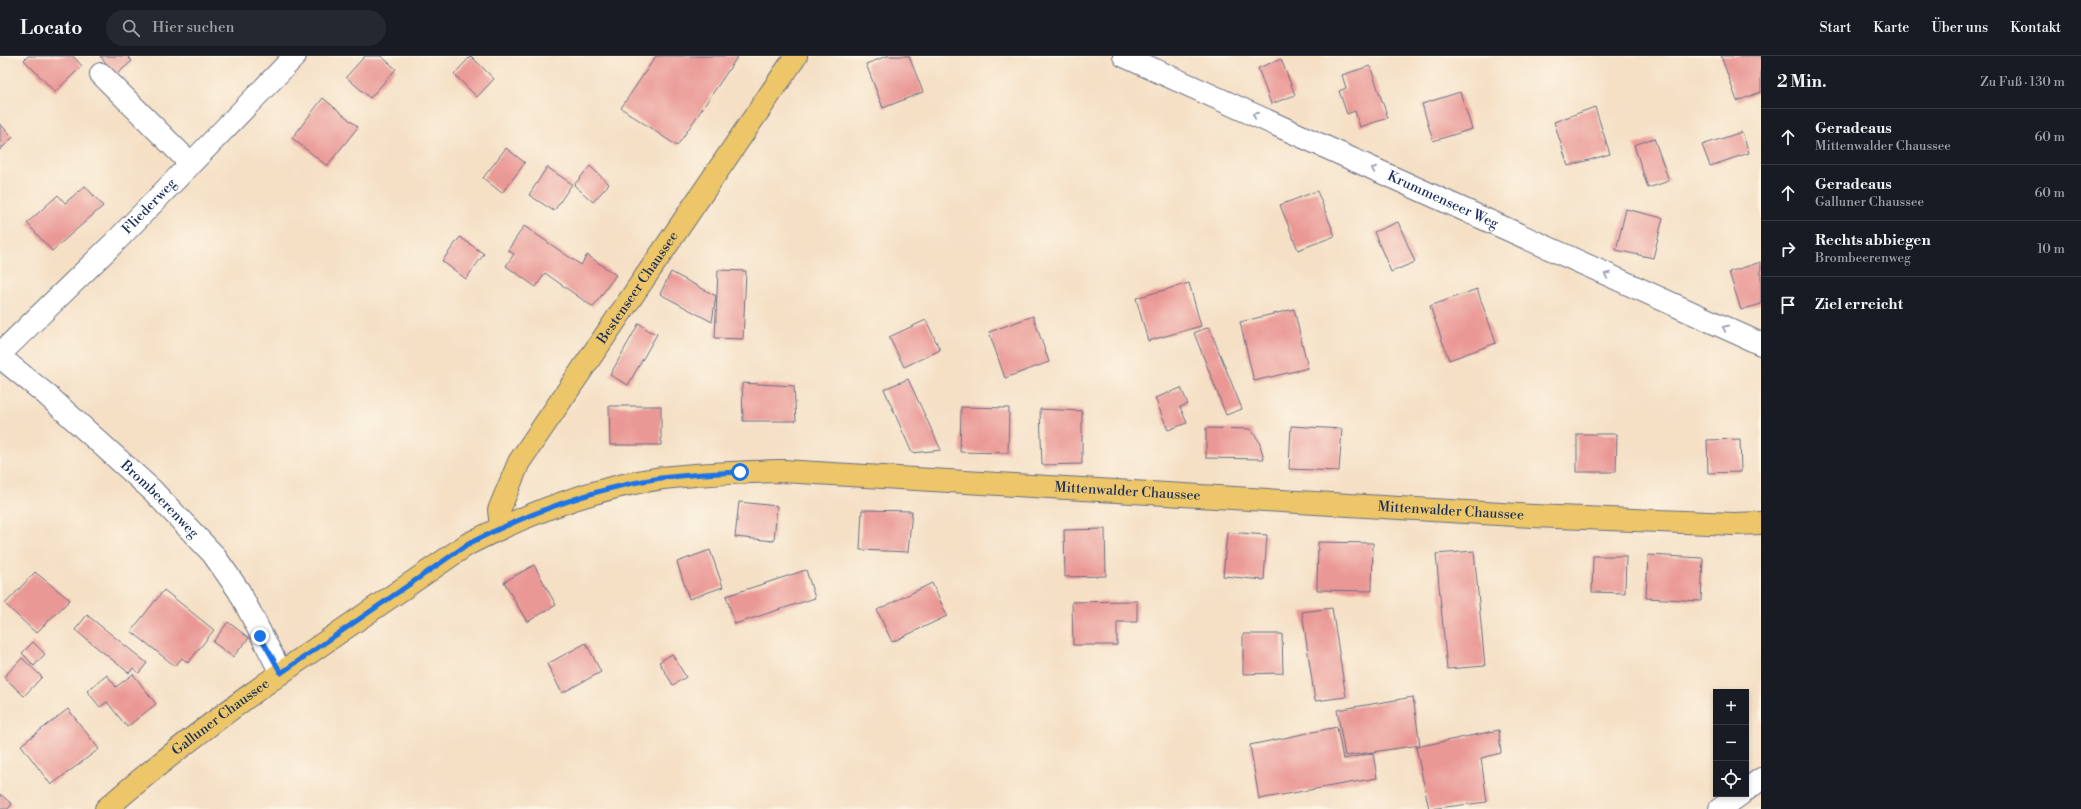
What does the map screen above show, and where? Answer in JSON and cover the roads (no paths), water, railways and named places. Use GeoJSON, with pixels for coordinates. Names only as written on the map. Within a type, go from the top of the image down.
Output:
{"type":"FeatureCollection","features":[{"type":"Feature","properties":{"kind":"main road","name":"Bestenseer Chaussee"},"geometry":{"type":"LineString","coordinates":[[501,527],[500,510],[519,462],[796,56]]}},
{"type":"Feature","properties":{"kind":"main road","name":"Mittenwalder Chaussee"},"geometry":{"type":"LineString","coordinates":[[501,527],[583,496],[628,484],[696,474],[776,471],[1533,516],[1734,524],[1761,523]]}},
{"type":"Feature","properties":{"kind":"main road","name":"Galluner Chaussee"},"geometry":{"type":"LineString","coordinates":[[106,809],[147,774],[220,716],[468,544],[501,527]]}},
{"type":"Feature","properties":{"kind":"street","name":"Fliederweg"},"geometry":{"type":"LineString","coordinates":[[0,356],[118,239],[295,56]]}},
{"type":"Feature","properties":{"kind":"street","name":"Krummenseer Weg"},"geometry":{"type":"LineString","coordinates":[[1124,56],[1761,344]]}},
{"type":"Feature","properties":{"kind":"street"},"geometry":{"type":"LineString","coordinates":[[101,74],[190,163]]}},
{"type":"Feature","properties":{"kind":"street","name":"Brombeerenweg"},"geometry":{"type":"LineString","coordinates":[[0,356],[47,395],[152,490],[213,554],[239,591],[281,673]]}},
{"type":"Feature","properties":{"kind":"street"},"geometry":{"type":"LineString","coordinates":[[1749,788],[1761,779]]}},
{"type":"Feature","properties":{"kind":"street"},"geometry":{"type":"LineString","coordinates":[[1720,809],[1737,797]]}}]}
